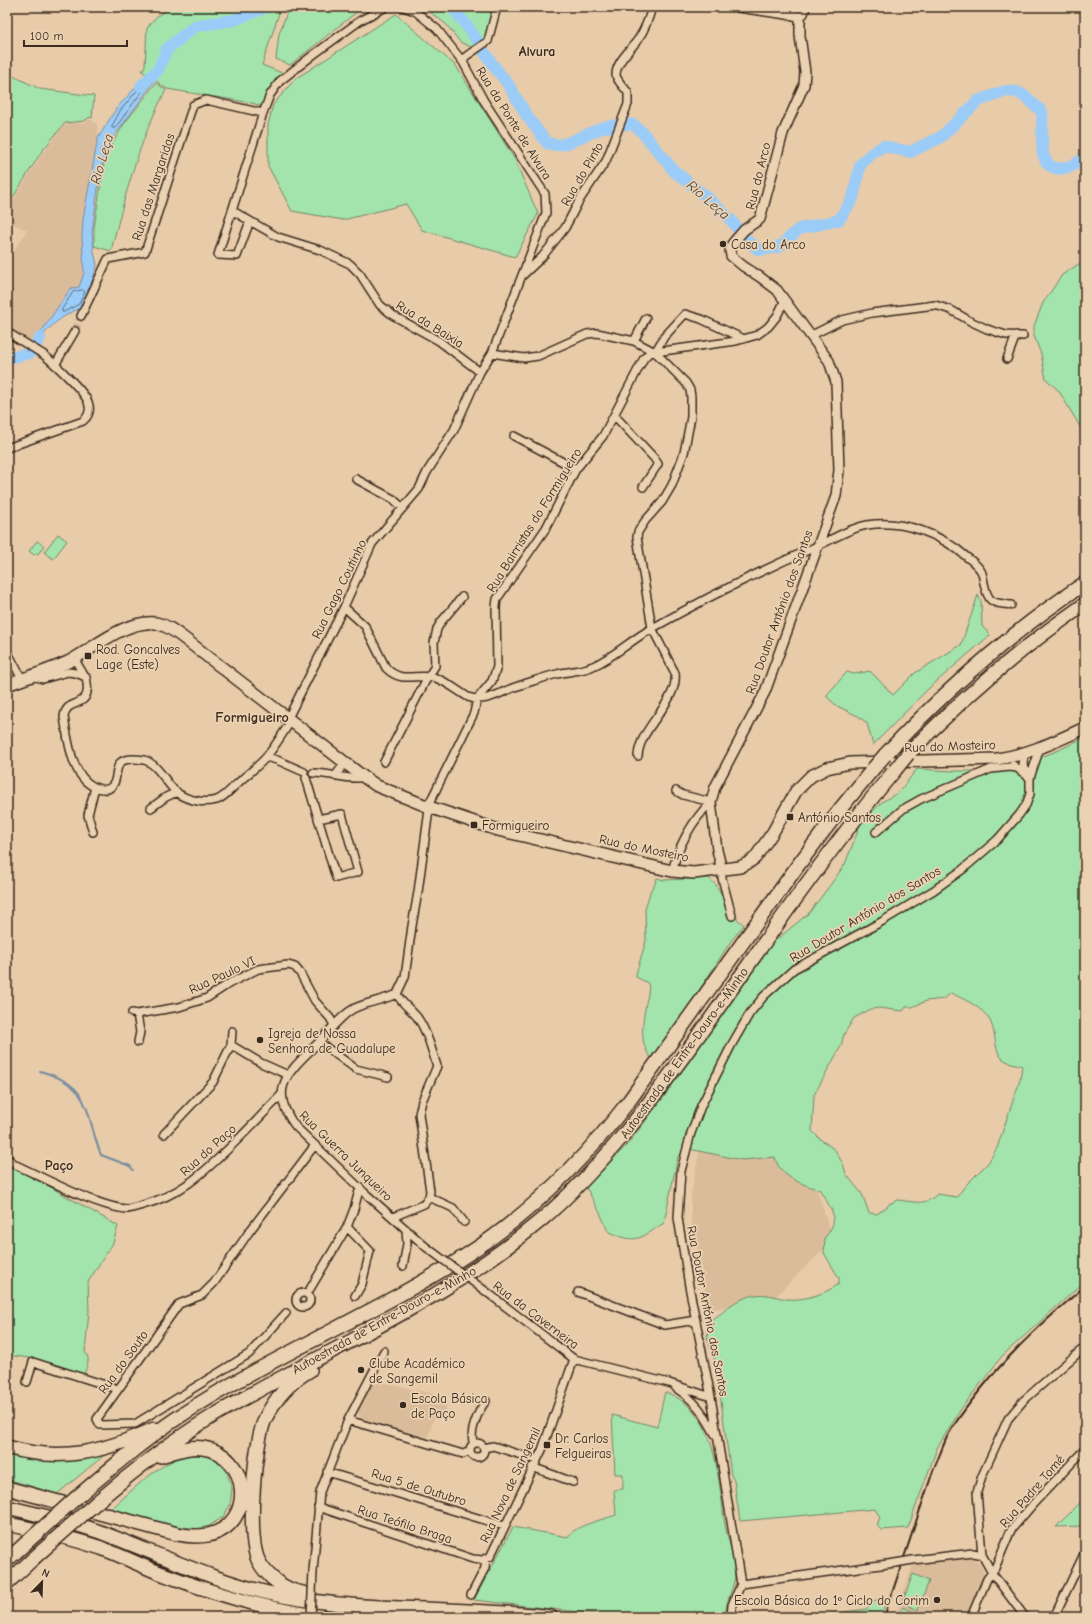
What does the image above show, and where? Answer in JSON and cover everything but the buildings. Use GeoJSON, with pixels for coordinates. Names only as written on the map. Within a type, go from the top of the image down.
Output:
{"type":"FeatureCollection","features":[{"type":"Feature","properties":{"kind":"highway","name":"Autoestrada de Entre-Douro-e-Minho"},"geometry":{"type":"LineString","coordinates":[[11,1556],[77,1497],[133,1451],[180,1416],[247,1377],[413,1288],[481,1245],[514,1220],[549,1189],[604,1134],[808,852],[885,755],[934,705],[986,658],[1030,623],[1085,583]]}},
{"type":"Feature","properties":{"kind":"highway","name":"Autoestrada de Entre-Douro-e-Minho"},"geometry":{"type":"LineString","coordinates":[[7,1583],[98,1502],[153,1458],[205,1421],[252,1393],[372,1330],[446,1288],[481,1266],[542,1219],[583,1181],[647,1107],[816,870],[858,814],[908,754],[951,711],[993,674],[1037,639],[1085,604]]}},
{"type":"Feature","properties":{"kind":"highway"},"geometry":{"type":"LineString","coordinates":[[338,1347],[337,1355],[302,1375],[284,1391],[270,1409],[265,1419],[259,1438],[255,1460],[253,1543],[259,1561],[265,1571],[284,1586],[297,1593],[345,1599],[350,1605]]}},
{"type":"Feature","properties":{"kind":"highway"},"geometry":{"type":"LineString","coordinates":[[7,1447],[46,1455],[88,1453],[118,1444],[180,1416]]}},
{"type":"Feature","properties":{"kind":"highway"},"geometry":{"type":"LineString","coordinates":[[7,1488],[177,1534],[192,1536],[215,1533],[222,1530],[232,1520],[240,1507],[242,1492],[237,1472],[224,1456],[211,1450],[192,1448],[153,1458]]}},
{"type":"Feature","properties":{"kind":"highway"},"geometry":{"type":"LineString","coordinates":[[11,1508],[67,1521],[99,1532],[184,1566],[242,1586],[284,1596],[350,1605],[551,1617]]}},
{"type":"Feature","properties":{"kind":"highway"},"geometry":{"type":"LineString","coordinates":[[7,1524],[101,1548],[170,1577],[240,1600],[269,1608],[326,1617]]}},
{"type":"Feature","properties":{"kind":"highway"},"geometry":{"type":"LineString","coordinates":[[7,1528],[24,1528]]}},
{"type":"Feature","properties":{"kind":"main road","name":"Rua do Mosteiro"},"geometry":{"type":"LineString","coordinates":[[7,684],[53,668],[134,626],[146,623],[158,623],[169,627],[348,766],[377,786],[498,830],[672,871],[694,873],[740,867],[755,858],[773,832],[796,791],[811,776],[828,768],[850,762],[997,760],[1024,754],[1085,728]]}},
{"type":"Feature","properties":{"kind":"street"},"geometry":{"type":"LineString","coordinates":[[250,221],[237,256],[218,255],[263,113],[270,96],[280,81],[313,55],[360,20],[386,7]]}},
{"type":"Feature","properties":{"kind":"street"},"geometry":{"type":"LineString","coordinates":[[403,7],[415,11],[437,29],[463,62]]}},
{"type":"Feature","properties":{"kind":"street","name":"Rua da Ponte de Alvura"},"geometry":{"type":"LineString","coordinates":[[480,372],[492,353],[546,214],[545,194],[484,101],[463,62],[465,57],[488,41],[497,7]]}},
{"type":"Feature","properties":{"kind":"street","name":"Rua do Pinto"},"geometry":{"type":"LineString","coordinates":[[520,279],[542,257],[565,228],[579,201],[606,161],[628,104],[628,93],[618,81],[616,75],[618,64],[639,39],[647,23],[652,7]]}},
{"type":"Feature","properties":{"kind":"street"},"geometry":{"type":"LineString","coordinates":[[738,7],[800,16],[804,14],[806,7]]}},
{"type":"Feature","properties":{"kind":"street","name":"Rua do Arco"},"geometry":{"type":"LineString","coordinates":[[800,16],[800,36],[805,72],[804,85],[783,132],[760,219],[744,230],[732,244],[730,250],[731,256],[777,290],[812,335]]}},
{"type":"Feature","properties":{"kind":"street","name":"Rua das Margaridas"},"geometry":{"type":"LineString","coordinates":[[82,316],[108,259],[145,252],[193,104],[206,100],[263,113]]}},
{"type":"Feature","properties":{"kind":"street","name":"Rua da Baixia"},"geometry":{"type":"LineString","coordinates":[[232,211],[278,237],[320,250],[350,264],[360,274],[380,305],[394,316],[439,340],[480,372]]}},
{"type":"Feature","properties":{"kind":"street"},"geometry":{"type":"LineString","coordinates":[[655,352],[736,341],[757,335],[768,327],[777,316],[785,300]]}},
{"type":"Feature","properties":{"kind":"street"},"geometry":{"type":"LineString","coordinates":[[812,335],[842,320],[872,313],[935,305],[951,310],[987,329],[1006,335],[1019,336],[1007,359]]}},
{"type":"Feature","properties":{"kind":"street","name":"Rua Bairristas do Formigueiro"},"geometry":{"type":"LineString","coordinates":[[429,806],[474,713],[477,699],[492,682],[497,667],[497,599],[546,528],[576,469],[603,436],[644,358],[649,353],[655,352],[664,337],[685,314],[701,319],[744,339]]}},
{"type":"Feature","properties":{"kind":"street"},"geometry":{"type":"LineString","coordinates":[[634,341],[646,318]]}},
{"type":"Feature","properties":{"kind":"street"},"geometry":{"type":"LineString","coordinates":[[54,365],[75,331]]}},
{"type":"Feature","properties":{"kind":"street"},"geometry":{"type":"LineString","coordinates":[[7,332],[43,355],[84,395],[88,402],[88,415],[78,424],[7,448]]}},
{"type":"Feature","properties":{"kind":"street"},"geometry":{"type":"LineString","coordinates":[[492,353],[524,358],[538,356],[587,334],[597,333],[634,341],[655,352],[686,383],[690,390],[691,417],[684,453],[672,485],[662,502],[645,521],[638,532],[637,538],[652,628],[675,673],[676,680],[674,688],[638,750],[638,756]]}},
{"type":"Feature","properties":{"kind":"street","name":"Rua Doutor António dos Santos"},"geometry":{"type":"LineString","coordinates":[[732,916],[722,878],[722,870],[717,850],[711,802],[714,787],[765,692],[836,496],[839,470],[836,382],[829,360],[812,335]]}},
{"type":"Feature","properties":{"kind":"street","name":"Rua Gago Coutinho"},"geometry":{"type":"LineString","coordinates":[[177,792],[195,800],[216,800],[266,757],[281,737],[344,607],[372,544],[419,489],[427,472],[454,430],[480,372]]}},
{"type":"Feature","properties":{"kind":"street"},"geometry":{"type":"LineString","coordinates":[[614,415],[658,464],[643,487]]}},
{"type":"Feature","properties":{"kind":"street"},"geometry":{"type":"LineString","coordinates":[[514,436],[576,469]]}},
{"type":"Feature","properties":{"kind":"street"},"geometry":{"type":"LineString","coordinates":[[356,479],[393,499],[403,508]]}},
{"type":"Feature","properties":{"kind":"street"},"geometry":{"type":"LineString","coordinates":[[344,607],[365,626],[386,668],[390,672],[404,678],[429,677],[440,680],[468,697],[487,699],[506,690],[553,675],[592,667],[652,628],[731,587],[846,532],[866,525],[890,524],[905,526],[928,533],[958,549],[981,571],[986,595],[992,601],[1011,604]]}},
{"type":"Feature","properties":{"kind":"street"},"geometry":{"type":"LineString","coordinates":[[384,762],[435,666],[434,643],[437,629],[462,597]]}},
{"type":"Feature","properties":{"kind":"street"},"geometry":{"type":"LineString","coordinates":[[7,651],[27,677],[43,679],[68,672],[76,672],[86,677]]}},
{"type":"Feature","properties":{"kind":"street"},"geometry":{"type":"LineString","coordinates":[[74,658],[86,677],[88,687],[88,695],[82,701],[67,708],[64,712],[74,763],[84,779],[95,787],[107,790],[116,780],[119,765],[122,762],[132,760],[144,760],[150,762],[166,782],[177,792],[166,797],[151,808]]}},
{"type":"Feature","properties":{"kind":"street","name":"Rua Doutor António dos Santos"},"geometry":{"type":"LineString","coordinates":[[741,1584],[711,1397],[678,1218],[681,1171],[691,1133],[701,1106],[726,1056],[750,1013],[764,996],[794,970],[888,918],[934,890],[962,870],[997,840],[1026,805],[1030,794],[1031,775],[1040,748]]}},
{"type":"Feature","properties":{"kind":"street","name":"Rua Doutor António dos Santos"},"geometry":{"type":"LineString","coordinates":[[1024,754],[1023,765],[1031,775]]}},
{"type":"Feature","properties":{"kind":"street"},"geometry":{"type":"LineString","coordinates":[[266,757],[277,760],[305,775],[312,777],[313,773],[325,773],[346,779],[358,778],[361,775]]}},
{"type":"Feature","properties":{"kind":"street"},"geometry":{"type":"LineString","coordinates":[[997,760],[1031,775]]}},
{"type":"Feature","properties":{"kind":"street"},"geometry":{"type":"LineString","coordinates":[[335,776],[348,766]]}},
{"type":"Feature","properties":{"kind":"street"},"geometry":{"type":"LineString","coordinates":[[876,832],[903,809],[921,799],[991,769],[1010,767],[1017,768]]}},
{"type":"Feature","properties":{"kind":"street"},"geometry":{"type":"LineString","coordinates":[[305,775],[318,819],[336,878],[358,872],[342,814],[318,819]]}},
{"type":"Feature","properties":{"kind":"street"},"geometry":{"type":"LineString","coordinates":[[94,832],[88,815],[95,787]]}},
{"type":"Feature","properties":{"kind":"street"},"geometry":{"type":"LineString","coordinates":[[676,791],[683,795],[711,802]]}},
{"type":"Feature","properties":{"kind":"street"},"geometry":{"type":"LineString","coordinates":[[672,871],[676,854],[687,834],[700,813],[711,802]]}},
{"type":"Feature","properties":{"kind":"street"},"geometry":{"type":"LineString","coordinates":[[281,1095],[283,1085],[288,1075],[302,1058],[334,1025],[354,1009],[397,994],[405,977],[429,806]]}},
{"type":"Feature","properties":{"kind":"street","name":"Rua Paulo VI"},"geometry":{"type":"LineString","coordinates":[[138,1042],[140,1032],[135,1014],[179,1007],[198,1001],[207,998],[230,983],[258,969],[288,965],[295,967],[300,973],[315,1001],[330,1018],[334,1025]]}},
{"type":"Feature","properties":{"kind":"street"},"geometry":{"type":"LineString","coordinates":[[393,1217],[424,1204],[429,1197],[430,1191],[419,1114],[422,1101],[437,1066],[424,1027],[418,1018],[400,1000],[397,994]]}},
{"type":"Feature","properties":{"kind":"street"},"geometry":{"type":"LineString","coordinates":[[164,1134],[212,1082],[231,1045],[232,1031]]}},
{"type":"Feature","properties":{"kind":"street"},"geometry":{"type":"LineString","coordinates":[[319,1042],[356,1069],[388,1077]]}},
{"type":"Feature","properties":{"kind":"street"},"geometry":{"type":"LineString","coordinates":[[231,1045],[261,1063],[288,1075]]}},
{"type":"Feature","properties":{"kind":"street","name":"Rua Guerra Junqueiro"},"geometry":{"type":"LineString","coordinates":[[281,1095],[285,1110],[296,1127],[406,1229]]}},
{"type":"Feature","properties":{"kind":"street","name":"Rua do Paço"},"geometry":{"type":"LineString","coordinates":[[7,1158],[16,1165],[82,1195],[100,1202],[128,1209],[156,1201],[183,1188],[201,1175],[259,1119],[281,1095]]}},
{"type":"Feature","properties":{"kind":"street","name":"Rua do Souto"},"geometry":{"type":"LineString","coordinates":[[286,1313],[249,1354],[135,1424],[100,1425],[97,1419],[179,1304],[202,1295],[214,1283],[249,1232],[315,1145]]}},
{"type":"Feature","properties":{"kind":"street"},"geometry":{"type":"LineString","coordinates":[[307,1294],[347,1227],[360,1187]]}},
{"type":"Feature","properties":{"kind":"street"},"geometry":{"type":"LineString","coordinates":[[429,1197],[452,1208],[464,1222]]}},
{"type":"Feature","properties":{"kind":"street"},"geometry":{"type":"LineString","coordinates":[[347,1227],[370,1251],[362,1284],[356,1296]]}},
{"type":"Feature","properties":{"kind":"street"},"geometry":{"type":"LineString","coordinates":[[403,1266],[407,1244],[406,1229]]}},
{"type":"Feature","properties":{"kind":"street","name":"Rua da Caverneira"},"geometry":{"type":"LineString","coordinates":[[406,1229],[426,1247],[574,1359],[669,1383],[711,1397]]}},
{"type":"Feature","properties":{"kind":"street"},"geometry":{"type":"LineString","coordinates":[[578,1292],[665,1326],[696,1320]]}},
{"type":"Feature","properties":{"kind":"street"},"geometry":{"type":"LineString","coordinates":[[1025,1617],[992,1573],[982,1555],[977,1492],[982,1476],[1008,1419],[1023,1402],[1084,1348]]}},
{"type":"Feature","properties":{"kind":"street"},"geometry":{"type":"LineString","coordinates":[[311,1617],[313,1571],[320,1492],[348,1420],[384,1351]]}},
{"type":"Feature","properties":{"kind":"street","name":"Rua Nova de Sangemil"},"geometry":{"type":"LineString","coordinates":[[471,1595],[485,1568],[486,1558],[490,1557],[532,1467],[537,1460],[574,1359]]}},
{"type":"Feature","properties":{"kind":"street"},"geometry":{"type":"LineString","coordinates":[[27,1382],[33,1362],[118,1389]]}},
{"type":"Feature","properties":{"kind":"street","name":"Rua da Caverneira"},"geometry":{"type":"LineString","coordinates":[[669,1383],[686,1395],[702,1411],[718,1440]]}},
{"type":"Feature","properties":{"kind":"street"},"geometry":{"type":"LineString","coordinates":[[474,1443],[472,1436],[480,1408],[486,1400]]}},
{"type":"Feature","properties":{"kind":"street"},"geometry":{"type":"LineString","coordinates":[[348,1420],[463,1454],[470,1450],[474,1443]]}},
{"type":"Feature","properties":{"kind":"street"},"geometry":{"type":"LineString","coordinates":[[474,1443],[481,1444],[484,1448]]}},
{"type":"Feature","properties":{"kind":"street"},"geometry":{"type":"LineString","coordinates":[[484,1448],[493,1446],[537,1460]]}},
{"type":"Feature","properties":{"kind":"street"},"geometry":{"type":"LineString","coordinates":[[470,1450],[474,1456],[478,1457],[484,1452],[484,1448]]}},
{"type":"Feature","properties":{"kind":"street","name":"Rua Padre Tomé"},"geometry":{"type":"LineString","coordinates":[[971,1617],[987,1578],[992,1573],[1011,1530],[1034,1503],[1085,1449]]}},
{"type":"Feature","properties":{"kind":"street"},"geometry":{"type":"LineString","coordinates":[[532,1467],[573,1482]]}},
{"type":"Feature","properties":{"kind":"street","name":"Rua 5 de Outubro"},"geometry":{"type":"LineString","coordinates":[[327,1472],[504,1526]]}},
{"type":"Feature","properties":{"kind":"street","name":"Rua Teófilo Braga"},"geometry":{"type":"LineString","coordinates":[[318,1507],[474,1559],[479,1560],[486,1558]]}},
{"type":"Feature","properties":{"kind":"street"},"geometry":{"type":"LineString","coordinates":[[1054,1617],[1085,1552]]}},
{"type":"Feature","properties":{"kind":"street"},"geometry":{"type":"LineString","coordinates":[[731,1617],[732,1605],[741,1584],[895,1562],[973,1553],[982,1555]]}},
{"type":"Feature","properties":{"kind":"shaded area"},"geometry":{"type":"Polygon","coordinates":[[[90,119],[97,124],[98,138],[83,219],[83,279],[79,287],[71,288],[34,343],[7,326],[7,263],[27,230],[7,221],[7,210],[42,154],[66,123],[83,123],[90,119]]]}},
{"type":"Feature","properties":{"kind":"shaded area"},"geometry":{"type":"Polygon","coordinates":[[[793,1114],[833,1240],[772,1300],[709,1310],[691,1218],[691,1194],[701,1143],[793,1114]]]}},
{"type":"Feature","properties":{"kind":"shaded area","name":"Escola Básica de Paço"},"geometry":{"type":"Polygon","coordinates":[[[372,1380],[447,1397],[445,1415],[436,1412],[427,1439],[363,1420],[359,1416],[358,1410],[372,1380]]]}},
{"type":"Feature","properties":{"kind":"shaded area","name":"Escola Básica do 1º Ciclo do Corim"},"geometry":{"type":"Polygon","coordinates":[[[968,1557],[978,1562],[983,1569],[983,1576],[966,1617],[895,1617],[913,1565],[968,1557]]]}},
{"type":"Feature","properties":{"kind":"green space"},"geometry":{"type":"Polygon","coordinates":[[[171,7],[281,7],[262,65],[282,73],[263,107],[252,103],[167,89],[142,71],[145,66],[147,28],[157,16],[171,7]]]}},
{"type":"Feature","properties":{"kind":"green space"},"geometry":{"type":"Polygon","coordinates":[[[289,7],[363,7],[290,65],[276,59],[279,34],[289,7]]]}},
{"type":"Feature","properties":{"kind":"green space"},"geometry":{"type":"Polygon","coordinates":[[[423,7],[489,7],[494,15],[487,40],[473,48],[460,42],[446,24],[423,7]]]}},
{"type":"Feature","properties":{"kind":"green space"},"geometry":{"type":"Polygon","coordinates":[[[396,14],[456,66],[514,158],[538,214],[515,257],[422,230],[406,204],[343,220],[292,211],[268,166],[268,125],[273,105],[295,79],[396,14]]]}},
{"type":"Feature","properties":{"kind":"green space"},"geometry":{"type":"Polygon","coordinates":[[[7,73],[40,89],[94,96],[92,118],[90,117],[84,121],[65,123],[42,151],[7,207],[7,73]]]}},
{"type":"Feature","properties":{"kind":"green space"},"geometry":{"type":"Polygon","coordinates":[[[156,83],[166,90],[148,128],[141,148],[127,190],[111,251],[94,246],[94,228],[105,156],[124,124],[156,83]]]}},
{"type":"Feature","properties":{"kind":"green space"},"geometry":{"type":"Polygon","coordinates":[[[1085,260],[1085,435],[1059,391],[1046,379],[1041,354],[1034,336],[1034,326],[1043,303],[1062,275],[1085,260]]]}},
{"type":"Feature","properties":{"kind":"green space"},"geometry":{"type":"Polygon","coordinates":[[[58,534],[67,541],[53,559],[44,552],[58,534]]]}},
{"type":"Feature","properties":{"kind":"green space"},"geometry":{"type":"Polygon","coordinates":[[[37,541],[44,546],[38,554],[36,553],[34,555],[29,551],[37,541]]]}},
{"type":"Feature","properties":{"kind":"green space"},"geometry":{"type":"Polygon","coordinates":[[[978,595],[981,602],[982,626],[990,635],[928,689],[873,745],[867,723],[858,716],[837,706],[826,696],[847,672],[854,674],[870,671],[893,695],[915,673],[961,645],[978,595]]]}},
{"type":"Feature","properties":{"kind":"green space"},"geometry":{"type":"Polygon","coordinates":[[[1085,737],[1085,1281],[1002,1356],[961,1409],[937,1448],[908,1528],[881,1530],[877,1525],[880,1517],[875,1509],[740,1521],[734,1481],[731,1475],[716,1364],[707,1336],[710,1327],[709,1320],[719,1315],[734,1303],[750,1296],[763,1294],[786,1299],[800,1299],[821,1294],[839,1284],[839,1278],[824,1253],[825,1237],[833,1224],[833,1213],[820,1190],[792,1179],[786,1175],[777,1164],[775,1157],[742,1160],[689,1149],[678,1156],[664,1223],[643,1236],[632,1239],[625,1238],[608,1231],[586,1187],[627,1145],[664,1097],[770,945],[809,913],[831,884],[845,864],[861,823],[882,802],[899,792],[917,769],[1006,771],[1059,750],[1085,737]],[[951,993],[944,999],[926,1001],[912,1007],[906,1007],[903,1011],[879,1008],[871,1009],[854,1018],[844,1034],[841,1046],[814,1095],[812,1131],[835,1150],[843,1164],[846,1174],[862,1194],[869,1213],[877,1214],[890,1203],[897,1200],[923,1202],[928,1201],[937,1194],[957,1197],[965,1186],[988,1163],[997,1148],[1020,1080],[1022,1066],[1006,1061],[1000,1056],[996,1046],[993,1027],[987,1016],[975,1005],[951,993]]]}},
{"type":"Feature","properties":{"kind":"green space"},"geometry":{"type":"Polygon","coordinates":[[[657,878],[664,880],[709,878],[716,885],[738,920],[744,925],[731,941],[691,1003],[651,1058],[647,1053],[643,1041],[644,1015],[649,990],[648,983],[636,977],[636,974],[646,941],[645,909],[651,889],[657,878]]]}},
{"type":"Feature","properties":{"kind":"green space"},"geometry":{"type":"Polygon","coordinates":[[[7,1162],[118,1226],[113,1243],[88,1282],[89,1311],[85,1352],[88,1360],[84,1374],[29,1358],[7,1355],[7,1162]]]}},
{"type":"Feature","properties":{"kind":"green space"},"geometry":{"type":"Polygon","coordinates":[[[665,1392],[680,1399],[691,1409],[707,1434],[712,1448],[719,1479],[725,1525],[735,1569],[734,1581],[726,1607],[726,1617],[622,1617],[474,1600],[513,1527],[568,1537],[576,1529],[616,1515],[614,1490],[623,1489],[623,1474],[615,1474],[612,1415],[657,1427],[665,1392]]]}},
{"type":"Feature","properties":{"kind":"green space"},"geometry":{"type":"Polygon","coordinates":[[[108,1452],[57,1494],[7,1479],[7,1453],[33,1459],[58,1459],[108,1452]]]}},
{"type":"Feature","properties":{"kind":"green space"},"geometry":{"type":"Polygon","coordinates":[[[204,1455],[218,1461],[227,1472],[232,1489],[230,1505],[223,1517],[209,1526],[195,1529],[166,1524],[111,1509],[146,1478],[164,1465],[185,1456],[204,1455]]]}},
{"type":"Feature","properties":{"kind":"green space"},"geometry":{"type":"Polygon","coordinates":[[[1085,1498],[1085,1532],[1080,1526],[1056,1527],[1085,1498]]]}},
{"type":"Feature","properties":{"kind":"green space"},"geometry":{"type":"Polygon","coordinates":[[[913,1574],[929,1581],[918,1610],[902,1603],[913,1574]]]}},
{"type":"Feature","properties":{"kind":"green space"},"geometry":{"type":"Polygon","coordinates":[[[887,1598],[881,1617],[805,1617],[867,1609],[872,1601],[887,1598]]]}},
{"type":"Feature","properties":{"kind":"green space"},"geometry":{"type":"Polygon","coordinates":[[[903,1607],[914,1612],[912,1617],[898,1617],[903,1607]]]}},
{"type":"Feature","properties":{"kind":"water"},"geometry":{"type":"Polygon","coordinates":[[[152,69],[154,82],[114,136],[104,155],[92,232],[97,265],[89,292],[82,308],[61,318],[54,324],[43,336],[39,343],[38,349],[32,345],[71,288],[79,287],[84,273],[82,237],[83,219],[98,138],[116,109],[152,69]]]}},
{"type":"Feature","properties":{"kind":"waterway","name":"Rio Leça"},"geometry":{"type":"LineString","coordinates":[[141,86],[158,70],[167,49],[195,26],[234,20],[267,7]]}},
{"type":"Feature","properties":{"kind":"waterway","name":"Rio Leça"},"geometry":{"type":"LineString","coordinates":[[452,7],[508,84],[527,116],[547,143],[557,145],[565,144],[604,127],[627,124],[634,125],[643,133],[674,171],[708,198],[731,220],[746,240],[759,250],[779,247],[799,229],[839,220],[853,198],[860,165],[871,154],[883,146],[910,152],[941,137],[978,101],[1006,91],[1017,92],[1026,97],[1042,112],[1043,153],[1046,161],[1050,165],[1055,168],[1067,167],[1074,165],[1085,157]]}},
{"type":"Feature","properties":{"kind":"waterway","name":"Rio Leça"},"geometry":{"type":"LineString","coordinates":[[7,357],[30,353],[40,338]]}},
{"type":"Feature","properties":{"kind":"waterway"},"geometry":{"type":"LineString","coordinates":[[40,1071],[57,1077],[70,1084],[78,1093],[84,1102],[101,1155],[130,1166],[133,1170]]}},
{"type":"Feature","properties":{"kind":"tunnel"},"geometry":{"type":"LineString","coordinates":[[75,331],[81,316]]}},
{"type":"Feature","properties":{"kind":"railway"},"geometry":{"type":"LineString","coordinates":[[884,1617],[933,1471],[945,1441],[958,1419],[971,1401],[1005,1361],[1044,1322],[1085,1286]]}},
{"type":"Feature","properties":{"kind":"place","name":"Casa do Arco"},"geometry":{"type":"Point","coordinates":[723,244]}},
{"type":"Feature","properties":{"kind":"place","name":"Rod. Goncalves Lage (Este)"},"geometry":{"type":"Point","coordinates":[88,656]}},
{"type":"Feature","properties":{"kind":"place","name":"António Santos"},"geometry":{"type":"Point","coordinates":[790,817]}},
{"type":"Feature","properties":{"kind":"place","name":"Formigueiro"},"geometry":{"type":"Point","coordinates":[474,825]}},
{"type":"Feature","properties":{"kind":"place","name":"Igreja de Nossa Senhora de Guadalupe"},"geometry":{"type":"Point","coordinates":[260,1040]}},
{"type":"Feature","properties":{"kind":"place","name":"Clube Académico de Sangemil"},"geometry":{"type":"Point","coordinates":[361,1370]}},
{"type":"Feature","properties":{"kind":"place","name":"Escola Básica de Paço"},"geometry":{"type":"Point","coordinates":[403,1405]}},
{"type":"Feature","properties":{"kind":"place","name":"Dr. Carlos Felgueiras"},"geometry":{"type":"Point","coordinates":[547,1445]}},
{"type":"Feature","properties":{"kind":"place","name":"Escola Básica do 1º Ciclo do Corim"},"geometry":{"type":"Point","coordinates":[937,1600]}},
{"type":"Feature","properties":{"kind":"district","name":"Alvura"},"geometry":{"type":"Point","coordinates":[537,51]}},
{"type":"Feature","properties":{"kind":"district","name":"Formigueiro"},"geometry":{"type":"Point","coordinates":[252,717]}},
{"type":"Feature","properties":{"kind":"district","name":"Paço"},"geometry":{"type":"Point","coordinates":[59,1165]}}]}
